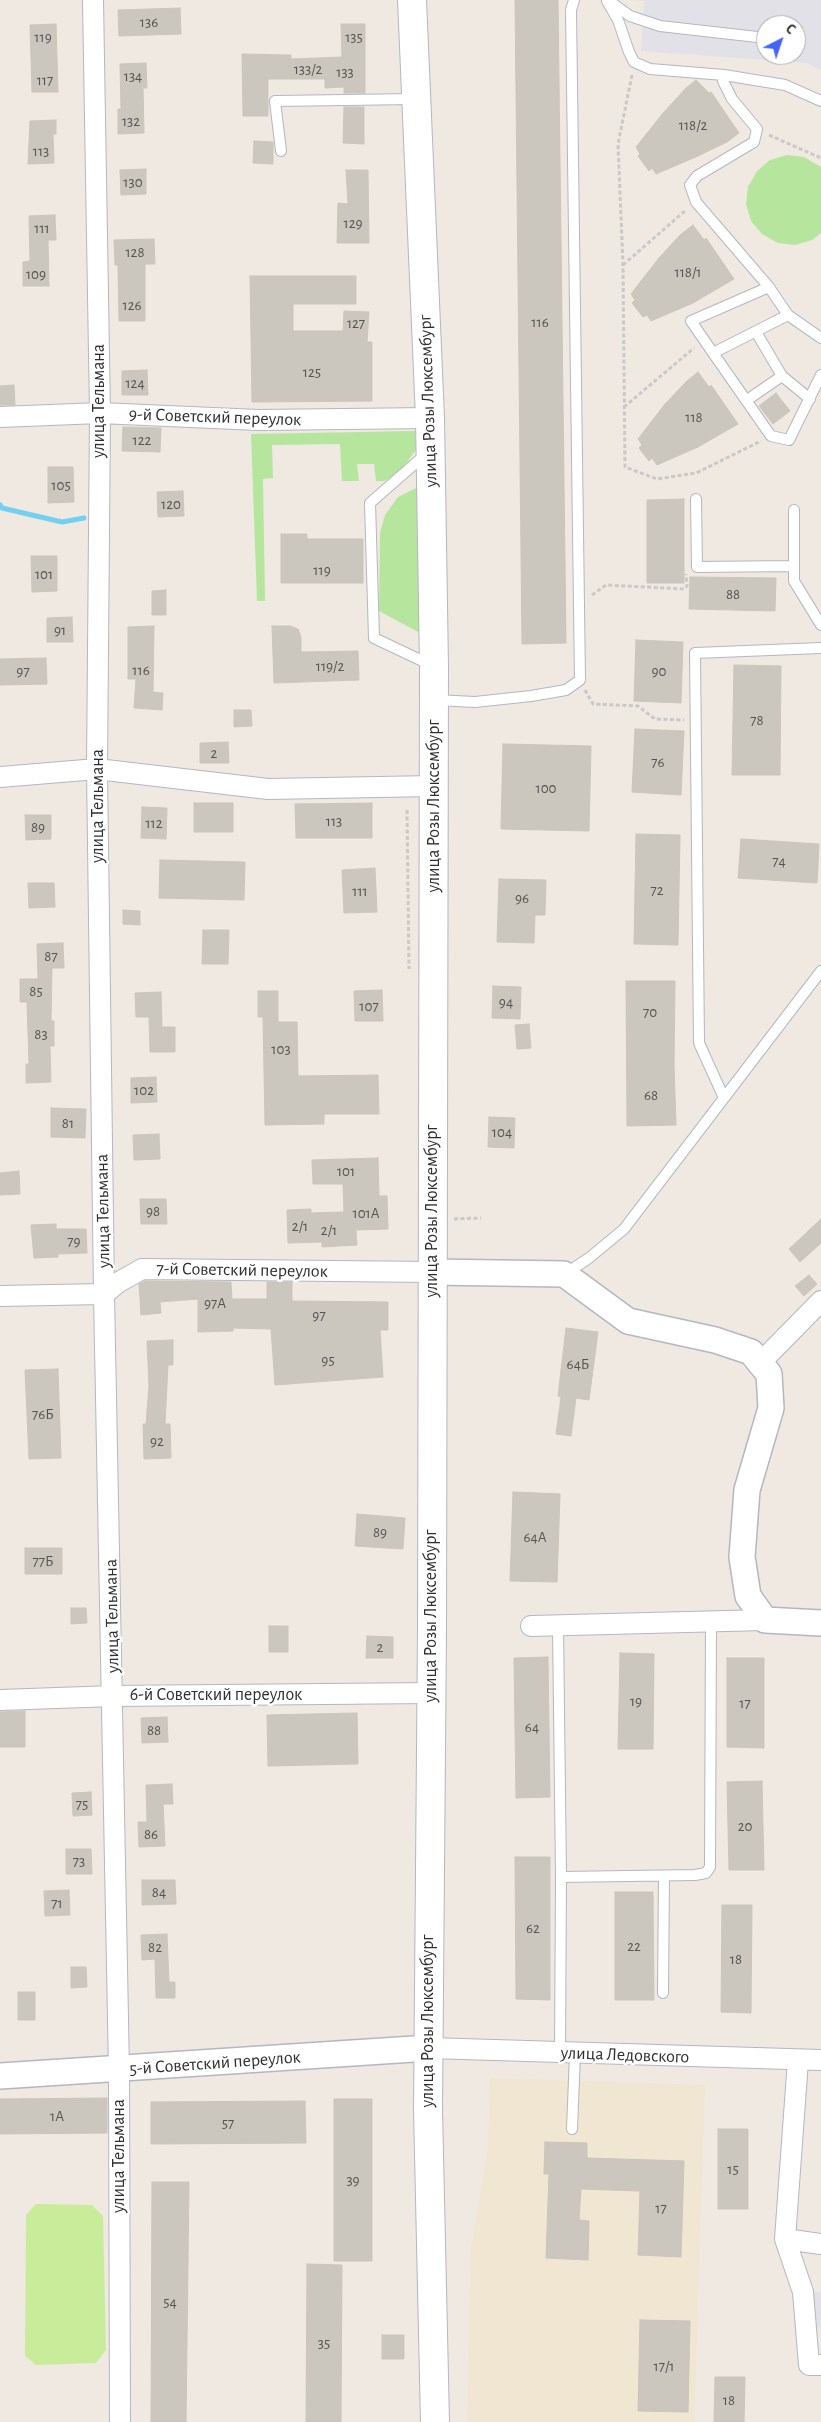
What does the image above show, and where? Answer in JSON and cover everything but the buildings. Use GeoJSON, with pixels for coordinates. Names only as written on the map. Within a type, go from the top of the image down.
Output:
{"type":"FeatureCollection","features":[{"type":"Feature","properties":{"kind":"main road","name":"улица Розы Люксембург"},"geometry":{"type":"LineString","coordinates":[[412,0],[430,418],[434,667],[428,2109],[435,2422]]}},
{"type":"Feature","properties":{"kind":"street","name":"улица Тельмана"},"geometry":{"type":"LineString","coordinates":[[93,0],[100,413],[97,769],[104,1294],[114,1696],[119,2070],[120,2422]]}},
{"type":"Feature","properties":{"kind":"street","name":"9-й Советский переулок"},"geometry":{"type":"LineString","coordinates":[[0,417],[100,413],[258,420],[430,418]]}},
{"type":"Feature","properties":{"kind":"street"},"geometry":{"type":"LineString","coordinates":[[0,777],[97,769],[268,789],[434,786]]}},
{"type":"Feature","properties":{"kind":"street","name":"7-й Советский переулок"},"geometry":{"type":"LineString","coordinates":[[104,1294],[118,1282],[142,1269],[432,1272]]}},
{"type":"Feature","properties":{"kind":"street"},"geometry":{"type":"LineString","coordinates":[[432,1272],[564,1274],[628,1321],[715,1340],[750,1352],[769,1374],[771,1408],[747,1490],[742,1557],[748,1596],[765,1620]]}},
{"type":"Feature","properties":{"kind":"street"},"geometry":{"type":"LineString","coordinates":[[0,1296],[104,1294]]}},
{"type":"Feature","properties":{"kind":"street"},"geometry":{"type":"LineString","coordinates":[[760,1363],[821,1301]]}},
{"type":"Feature","properties":{"kind":"street"},"geometry":{"type":"LineString","coordinates":[[531,1626],[765,1620],[821,1624]]}},
{"type":"Feature","properties":{"kind":"street","name":"6-й Советский переулок"},"geometry":{"type":"LineString","coordinates":[[0,1700],[114,1696],[431,1693]]}},
{"type":"Feature","properties":{"kind":"street","name":"улица Ледовского"},"geometry":{"type":"LineString","coordinates":[[429,2048],[568,2054],[821,2060]]}},
{"type":"Feature","properties":{"kind":"street","name":"5-й Советский переулок"},"geometry":{"type":"LineString","coordinates":[[0,2076],[119,2070],[429,2048]]}},
{"type":"Feature","properties":{"kind":"street"},"geometry":{"type":"LineString","coordinates":[[798,2060],[784,2239],[803,2292],[809,2365],[821,2365]]}},
{"type":"Feature","properties":{"kind":"street"},"geometry":{"type":"LineString","coordinates":[[784,2239],[821,2244]]}},
{"type":"Feature","properties":{"kind":"lane"},"geometry":{"type":"LineString","coordinates":[[434,700],[486,702],[566,690],[580,680],[571,10],[574,0]]}},
{"type":"Feature","properties":{"kind":"lane"},"geometry":{"type":"LineString","coordinates":[[607,0],[630,16],[660,26],[756,37]]}},
{"type":"Feature","properties":{"kind":"lane"},"geometry":{"type":"LineString","coordinates":[[607,0],[618,20],[634,62],[650,69],[724,75],[785,85],[821,101]]}},
{"type":"Feature","properties":{"kind":"lane"},"geometry":{"type":"LineString","coordinates":[[724,75],[723,81],[732,99],[757,130],[754,142],[697,176],[690,185],[696,202],[769,287],[788,316],[821,338]]}},
{"type":"Feature","properties":{"kind":"lane"},"geometry":{"type":"LineString","coordinates":[[281,151],[275,101],[416,99]]}},
{"type":"Feature","properties":{"kind":"lane"},"geometry":{"type":"LineString","coordinates":[[769,287],[691,321],[772,436],[789,440],[821,375]]}},
{"type":"Feature","properties":{"kind":"lane"},"geometry":{"type":"LineString","coordinates":[[713,353],[788,316]]}},
{"type":"Feature","properties":{"kind":"lane"},"geometry":{"type":"LineString","coordinates":[[756,332],[782,376],[810,399]]}},
{"type":"Feature","properties":{"kind":"lane"},"geometry":{"type":"LineString","coordinates":[[747,400],[782,376]]}},
{"type":"Feature","properties":{"kind":"lane"},"geometry":{"type":"LineString","coordinates":[[431,450],[370,503],[374,638],[434,667]]}},
{"type":"Feature","properties":{"kind":"lane"},"geometry":{"type":"LineString","coordinates":[[696,499],[697,567],[794,566]]}},
{"type":"Feature","properties":{"kind":"lane"},"geometry":{"type":"LineString","coordinates":[[794,510],[794,581],[821,625]]}},
{"type":"Feature","properties":{"kind":"lane"},"geometry":{"type":"LineString","coordinates":[[724,1098],[699,1043],[695,653],[821,648]]}},
{"type":"Feature","properties":{"kind":"lane"},"geometry":{"type":"LineString","coordinates":[[564,1274],[589,1258],[624,1229],[821,971]]}},
{"type":"Feature","properties":{"kind":"lane"},"geometry":{"type":"LineString","coordinates":[[561,1877],[664,1876],[706,1873],[710,1867],[711,1622]]}},
{"type":"Feature","properties":{"kind":"lane"},"geometry":{"type":"LineString","coordinates":[[558,1625],[561,1877],[572,2129]]}},
{"type":"Feature","properties":{"kind":"lane"},"geometry":{"type":"LineString","coordinates":[[663,1993],[664,1876]]}},
{"type":"Feature","properties":{"kind":"path"},"geometry":{"type":"LineString","coordinates":[[634,62],[618,144],[623,266],[625,467],[657,479],[696,473],[772,436]]}},
{"type":"Feature","properties":{"kind":"path"},"geometry":{"type":"LineString","coordinates":[[757,130],[821,158]]}},
{"type":"Feature","properties":{"kind":"path"},"geometry":{"type":"LineString","coordinates":[[623,266],[696,202]]}},
{"type":"Feature","properties":{"kind":"path"},"geometry":{"type":"LineString","coordinates":[[624,408],[704,340]]}},
{"type":"Feature","properties":{"kind":"path"},"geometry":{"type":"LineString","coordinates":[[579,604],[606,585],[684,589],[687,586],[686,574],[697,567]]}},
{"type":"Feature","properties":{"kind":"path"},"geometry":{"type":"LineString","coordinates":[[580,680],[593,704],[638,706],[655,719],[692,721]]}},
{"type":"Feature","properties":{"kind":"path"},"geometry":{"type":"LineString","coordinates":[[451,1219],[481,1218]]}},
{"type":"Feature","properties":{"kind":"shaded area"},"geometry":{"type":"Polygon","coordinates":[[[628,0],[821,0],[821,70],[806,63],[806,15],[756,15],[756,59],[641,51],[644,1],[628,0]]]}},
{"type":"Feature","properties":{"kind":"shaded area"},"geometry":{"type":"Polygon","coordinates":[[[490,2078],[705,2085],[694,2422],[467,2422],[471,2247],[488,2150],[490,2078]]]}},
{"type":"Feature","properties":{"kind":"shaded area"},"geometry":{"type":"Polygon","coordinates":[[[813,2292],[821,2292],[821,2328],[811,2326],[813,2292]]]}},
{"type":"Feature","properties":{"kind":"green space"},"geometry":{"type":"Polygon","coordinates":[[[787,155],[804,157],[821,167],[821,233],[812,240],[795,245],[778,243],[762,234],[751,221],[746,204],[748,187],[757,171],[770,160],[787,155]]]}},
{"type":"Feature","properties":{"kind":"green space"},"geometry":{"type":"Polygon","coordinates":[[[415,431],[416,450],[398,474],[384,481],[376,481],[374,464],[357,464],[359,481],[342,481],[340,444],[272,445],[273,478],[263,479],[265,601],[257,601],[251,434],[415,431]]]}},
{"type":"Feature","properties":{"kind":"green space"},"geometry":{"type":"Polygon","coordinates":[[[418,487],[420,633],[379,611],[380,533],[385,515],[398,497],[418,487]]]}},
{"type":"Feature","properties":{"kind":"green space"},"geometry":{"type":"Polygon","coordinates":[[[36,2204],[92,2205],[103,2216],[106,2350],[96,2363],[36,2365],[25,2356],[26,2215],[36,2204]]]}},
{"type":"Feature","properties":{"kind":"waterway"},"geometry":{"type":"LineString","coordinates":[[0,505],[2,508],[62,522],[84,518]]}}]}
